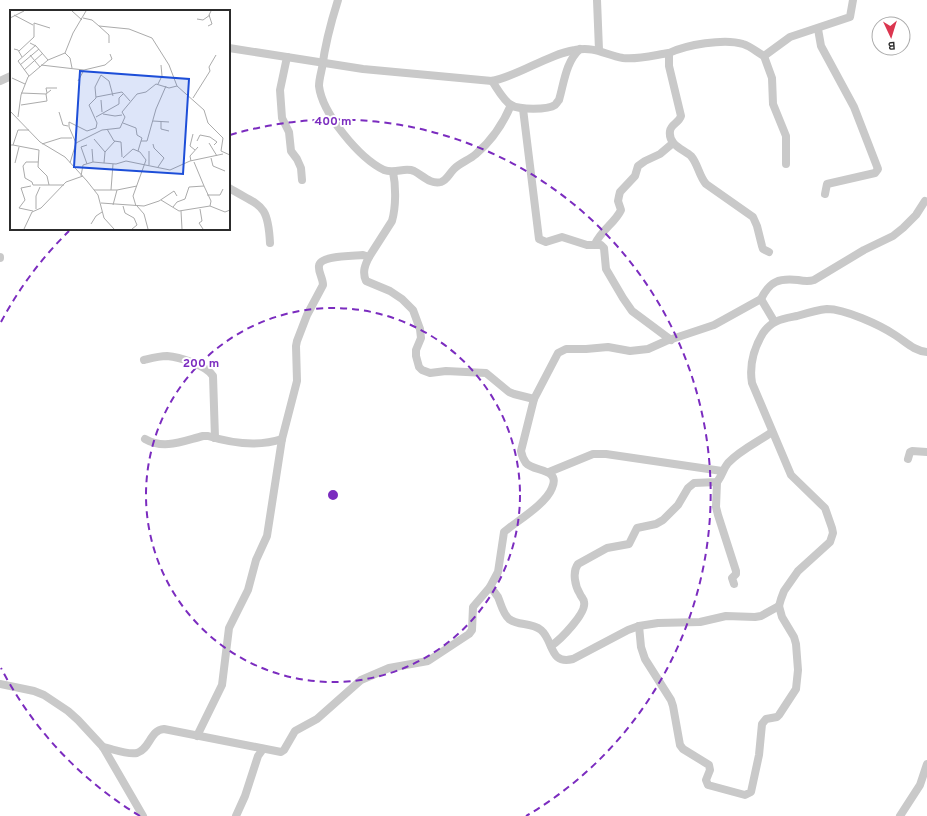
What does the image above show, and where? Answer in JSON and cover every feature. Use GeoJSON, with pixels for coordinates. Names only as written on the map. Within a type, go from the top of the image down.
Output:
{"type":"FeatureCollection","features":[{"type":"Feature","properties":{"kind":"street"},"geometry":{"type":"LineString","coordinates":[[338,0],[328,34],[322,63],[319,84],[321,97],[325,107],[358,151],[385,170],[393,172],[410,170],[431,181],[442,182],[446,180],[453,170],[467,159],[475,155],[497,132],[507,116],[511,105]]}},
{"type":"Feature","properties":{"kind":"street"},"geometry":{"type":"LineString","coordinates":[[597,0],[599,50]]}},
{"type":"Feature","properties":{"kind":"street"},"geometry":{"type":"LineString","coordinates":[[764,56],[790,37],[850,17],[853,0]]}},
{"type":"Feature","properties":{"kind":"street"},"geometry":{"type":"LineString","coordinates":[[818,28],[821,46],[854,107],[878,169],[875,173],[827,184],[824,194]]}},
{"type":"Feature","properties":{"kind":"street"},"geometry":{"type":"LineString","coordinates":[[230,48],[363,69],[492,81],[555,56],[580,49],[589,48],[599,50],[625,58],[669,53],[677,49],[696,45],[729,42],[743,44],[764,56],[772,78],[773,104],[786,136],[786,164]]}},
{"type":"Feature","properties":{"kind":"street"},"geometry":{"type":"LineString","coordinates":[[492,81],[498,91],[511,105],[522,109],[550,107],[556,105],[559,100],[570,63],[574,54],[580,49]]}},
{"type":"Feature","properties":{"kind":"street"},"geometry":{"type":"LineString","coordinates":[[669,53],[670,66],[681,116],[680,120],[671,128],[671,138],[673,143],[693,158],[703,181],[706,184],[753,217],[763,249],[769,252]]}},
{"type":"Feature","properties":{"kind":"street"},"geometry":{"type":"LineString","coordinates":[[287,57],[280,90],[282,118],[289,132],[291,151],[301,168],[302,180]]}},
{"type":"Feature","properties":{"kind":"street"},"geometry":{"type":"LineString","coordinates":[[0,81],[10,76]]}},
{"type":"Feature","properties":{"kind":"street"},"geometry":{"type":"LineString","coordinates":[[522,109],[539,239],[546,242],[562,237],[587,245],[601,245],[604,248],[606,269],[620,295],[632,311],[671,340]]}},
{"type":"Feature","properties":{"kind":"street"},"geometry":{"type":"LineString","coordinates":[[595,244],[602,231],[618,216],[621,210],[618,196],[635,176],[638,166],[660,154],[673,143]]}},
{"type":"Feature","properties":{"kind":"street"},"geometry":{"type":"LineString","coordinates":[[393,172],[395,180],[394,215],[392,221],[368,257],[363,276],[366,281],[402,299],[413,310],[420,329],[421,338],[416,350],[419,367],[430,373],[446,371],[486,373],[509,392],[534,399]]}},
{"type":"Feature","properties":{"kind":"street"},"geometry":{"type":"LineString","coordinates":[[230,189],[255,202],[261,207],[266,215],[269,225],[270,243]]}},
{"type":"Feature","properties":{"kind":"street"},"geometry":{"type":"LineString","coordinates":[[103,747],[131,753],[138,752],[144,749],[155,732],[159,729],[164,729],[278,752],[284,750],[295,731],[317,719],[361,680],[389,668],[428,661],[469,634],[472,630],[473,606],[490,587],[498,572],[504,532],[529,513],[549,493],[554,484],[552,475],[549,472],[530,466],[522,458],[521,451],[534,399],[555,356],[561,350],[608,347],[630,351],[648,349],[714,326],[762,298],[772,283],[792,279],[809,282],[864,250],[893,236],[916,215],[926,201]]}},
{"type":"Feature","properties":{"kind":"street"},"geometry":{"type":"LineString","coordinates":[[197,736],[222,685],[228,628],[248,590],[256,560],[267,536],[282,440],[297,381],[296,341],[323,284],[319,267],[320,263],[327,258],[363,255],[368,257]]}},
{"type":"Feature","properties":{"kind":"street"},"geometry":{"type":"LineString","coordinates":[[762,298],[774,321]]}},
{"type":"Feature","properties":{"kind":"street"},"geometry":{"type":"LineString","coordinates":[[639,626],[642,653],[671,700],[680,745],[683,749],[709,764],[710,770],[706,780],[708,785],[745,795],[751,792],[759,755],[764,721],[779,715],[797,686],[798,670],[796,644],[794,637],[782,617],[779,606],[780,599],[795,575],[830,542],[833,533],[825,508],[791,475],[752,383],[751,375],[753,354],[765,330],[774,321],[820,310],[838,310],[848,313],[891,333],[920,352],[927,352]]}},
{"type":"Feature","properties":{"kind":"street"},"geometry":{"type":"LineString","coordinates":[[144,360],[168,356],[191,362],[211,372],[213,376],[215,438]]}},
{"type":"Feature","properties":{"kind":"street"},"geometry":{"type":"LineString","coordinates":[[734,584],[732,578],[736,574],[736,571],[716,507],[717,482],[726,465],[772,432]]}},
{"type":"Feature","properties":{"kind":"street"},"geometry":{"type":"LineString","coordinates":[[145,439],[160,445],[171,444],[203,436],[240,443],[271,442],[282,440]]}},
{"type":"Feature","properties":{"kind":"street"},"geometry":{"type":"LineString","coordinates":[[908,459],[910,452],[912,451],[927,452]]}},
{"type":"Feature","properties":{"kind":"street"},"geometry":{"type":"LineString","coordinates":[[549,472],[593,454],[606,454],[722,471]]}},
{"type":"Feature","properties":{"kind":"street"},"geometry":{"type":"LineString","coordinates":[[551,646],[562,637],[584,610],[584,602],[578,591],[575,575],[578,564],[607,548],[629,544],[637,528],[660,523],[678,505],[688,488],[694,483],[717,482]]}},
{"type":"Feature","properties":{"kind":"street"},"geometry":{"type":"LineString","coordinates":[[490,587],[509,619],[514,622],[537,627],[545,634],[558,658],[568,660],[573,659],[628,630],[639,626],[658,623],[700,622],[726,616],[755,617],[761,616],[779,606]]}},
{"type":"Feature","properties":{"kind":"street"},"geometry":{"type":"LineString","coordinates":[[0,684],[34,691],[44,695],[68,710],[103,747],[143,816]]}},
{"type":"Feature","properties":{"kind":"street"},"geometry":{"type":"LineString","coordinates":[[236,816],[245,796],[258,756],[263,749]]}},
{"type":"Feature","properties":{"kind":"street"},"geometry":{"type":"LineString","coordinates":[[900,816],[920,785],[927,764]]}}]}
